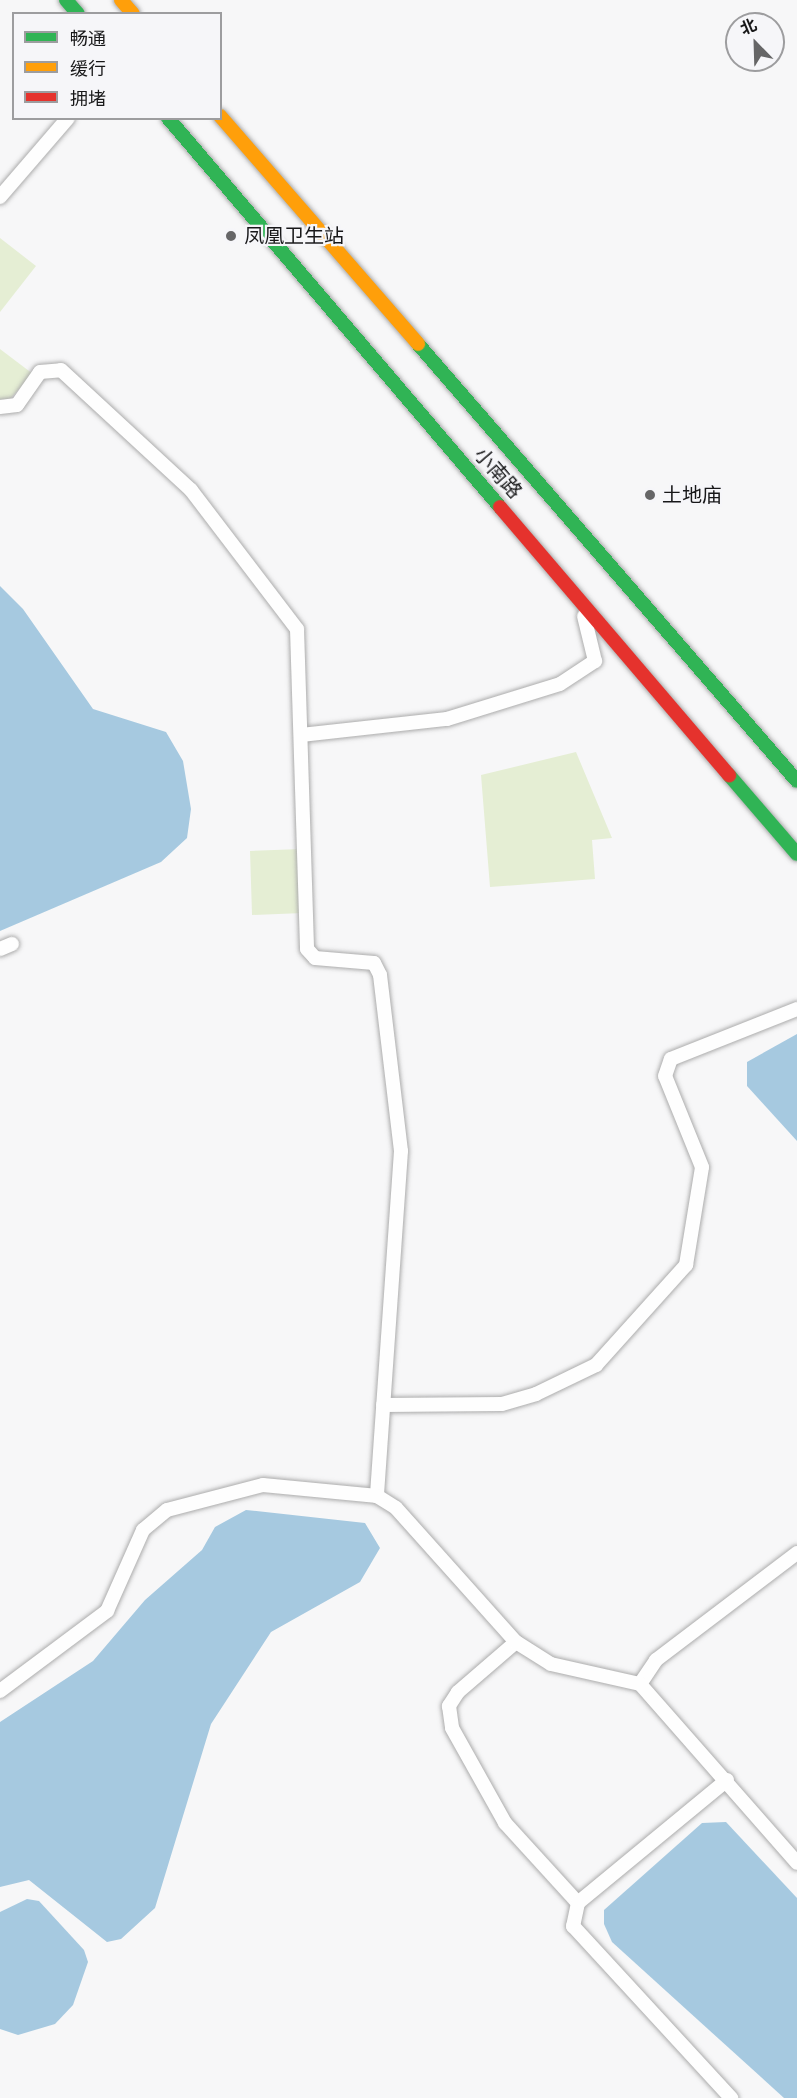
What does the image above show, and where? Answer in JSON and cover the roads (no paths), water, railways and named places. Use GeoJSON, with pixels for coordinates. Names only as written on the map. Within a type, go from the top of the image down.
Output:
{"type":"FeatureCollection","features":[{"type":"Feature","properties":{"kind":"main road"},"geometry":{"type":"LineString","coordinates":[[66,0],[76,12]]}},
{"type":"Feature","properties":{"kind":"main road"},"geometry":{"type":"LineString","coordinates":[[122,0],[131,12]]}},
{"type":"Feature","properties":{"kind":"main road","name":"小南路"},"geometry":{"type":"LineString","coordinates":[[222,118],[797,782]]}},
{"type":"Feature","properties":{"kind":"main road","name":"小南路"},"geometry":{"type":"LineString","coordinates":[[170,120],[797,854]]}},
{"type":"Feature","properties":{"kind":"lane"},"geometry":{"type":"LineString","coordinates":[[0,197],[66,120]]}},
{"type":"Feature","properties":{"kind":"lane"},"geometry":{"type":"LineString","coordinates":[[0,407],[17,405],[40,372],[61,370],[191,490],[297,629],[308,949],[315,958],[375,963],[381,975],[401,1151],[377,1496]]}},
{"type":"Feature","properties":{"kind":"lane"},"geometry":{"type":"LineString","coordinates":[[302,735],[447,719],[560,684],[595,662],[582,618],[588,608]]}},
{"type":"Feature","properties":{"kind":"lane"},"geometry":{"type":"LineString","coordinates":[[383,1405],[502,1404],[536,1394],[596,1365],[686,1265],[702,1167],[665,1076],[671,1059],[797,1009]]}},
{"type":"Feature","properties":{"kind":"lane"},"geometry":{"type":"LineString","coordinates":[[0,1691],[107,1611],[143,1530],[166,1510],[263,1485],[377,1496],[396,1508],[516,1642],[551,1664],[640,1684],[727,1780],[797,1863]]}},
{"type":"Feature","properties":{"kind":"lane"},"geometry":{"type":"LineString","coordinates":[[640,1684],[656,1660],[797,1553]]}},
{"type":"Feature","properties":{"kind":"lane"},"geometry":{"type":"LineString","coordinates":[[516,1642],[458,1692],[449,1706],[452,1728],[505,1823],[578,1903]]}},
{"type":"Feature","properties":{"kind":"lane"},"geometry":{"type":"LineString","coordinates":[[727,1780],[578,1903],[573,1926],[731,2098]]}},
{"type":"Feature","properties":{"kind":"water"},"geometry":{"type":"Polygon","coordinates":[[[0,586],[23,609],[93,709],[166,732],[183,761],[191,809],[187,838],[161,862],[0,931],[0,586]]]}},
{"type":"Feature","properties":{"kind":"water"},"geometry":{"type":"Polygon","coordinates":[[[797,1034],[797,1141],[747,1086],[747,1062],[797,1034]]]}},
{"type":"Feature","properties":{"kind":"water"},"geometry":{"type":"Polygon","coordinates":[[[246,1510],[365,1523],[380,1548],[360,1582],[271,1632],[211,1724],[155,1908],[121,1939],[107,1942],[29,1880],[0,1887],[0,1722],[93,1661],[145,1600],[202,1550],[215,1527],[246,1510]]]}},
{"type":"Feature","properties":{"kind":"water"},"geometry":{"type":"Polygon","coordinates":[[[726,1822],[797,1898],[797,2098],[784,2098],[612,1942],[604,1924],[604,1910],[702,1823],[726,1822]]]}},
{"type":"Feature","properties":{"kind":"water"},"geometry":{"type":"Polygon","coordinates":[[[27,1899],[39,1901],[84,1950],[88,1962],[73,2005],[55,2024],[18,2035],[0,2029],[0,1912],[27,1899]]]}},
{"type":"Feature","properties":{"kind":"place","name":"凤凰卫生站"},"geometry":{"type":"Point","coordinates":[231,236]}},
{"type":"Feature","properties":{"kind":"place","name":"土地庙"},"geometry":{"type":"Point","coordinates":[650,495]}}]}
